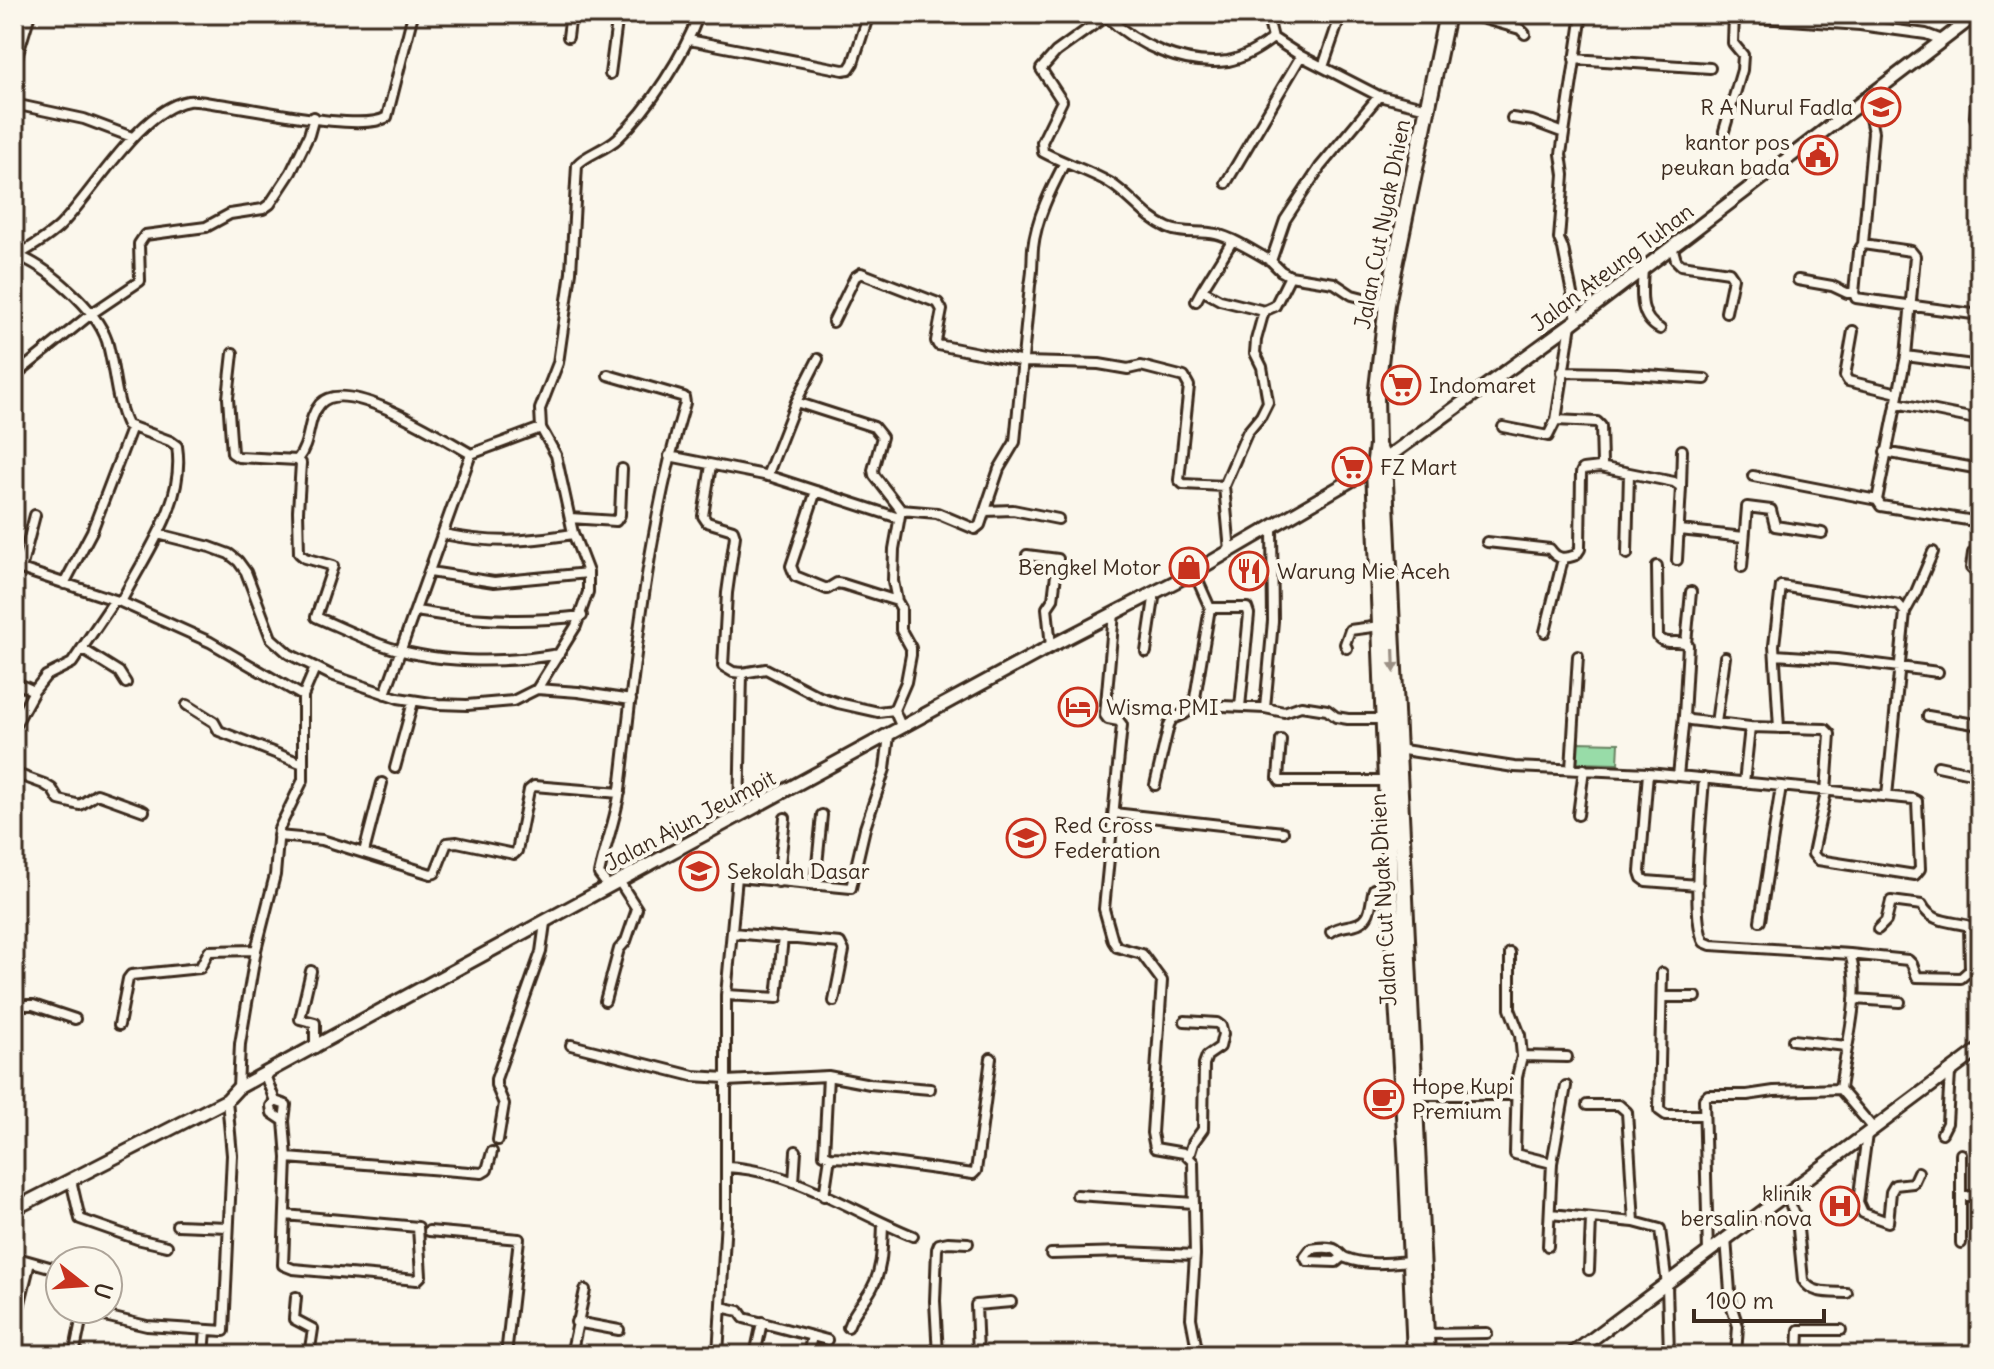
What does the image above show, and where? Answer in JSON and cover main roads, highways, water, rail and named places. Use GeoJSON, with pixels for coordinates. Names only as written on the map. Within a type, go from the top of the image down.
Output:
{"type":"FeatureCollection","features":[{"type":"Feature","properties":{"kind":"highway","name":"Jalan Cut Nyak Dhien"},"geometry":{"type":"LineString","coordinates":[[1427,1355],[1414,1095],[1391,749],[1376,397],[1387,304],[1447,14]]}},
{"type":"Feature","properties":{"kind":"highway","name":"Jalan Cut Nyak Dhien"},"geometry":{"type":"LineString","coordinates":[[1379,464],[1383,719],[1391,749],[1386,781],[1390,886],[1415,1355]]}},
{"type":"Feature","properties":{"kind":"place","name":"R A Nurul Fadla"},"geometry":{"type":"Point","coordinates":[1881,107]}},
{"type":"Feature","properties":{"kind":"place","name":"kantor pos peukan bada"},"geometry":{"type":"Point","coordinates":[1818,155]}},
{"type":"Feature","properties":{"kind":"place","name":"Indomaret"},"geometry":{"type":"Point","coordinates":[1401,385]}},
{"type":"Feature","properties":{"kind":"place","name":"FZ Mart"},"geometry":{"type":"Point","coordinates":[1352,467]}},
{"type":"Feature","properties":{"kind":"place","name":"Bengkel Motor"},"geometry":{"type":"Point","coordinates":[1189,567]}},
{"type":"Feature","properties":{"kind":"place","name":"Warung Mie Aceh"},"geometry":{"type":"Point","coordinates":[1249,571]}},
{"type":"Feature","properties":{"kind":"place","name":"Wisma PMI"},"geometry":{"type":"Point","coordinates":[1078,707]}},
{"type":"Feature","properties":{"kind":"place","name":"Red Cross Federation"},"geometry":{"type":"Point","coordinates":[1026,838]}},
{"type":"Feature","properties":{"kind":"place","name":"Sekolah Dasar"},"geometry":{"type":"Point","coordinates":[699,871]}},
{"type":"Feature","properties":{"kind":"place","name":"Hope Kupi Premium"},"geometry":{"type":"Point","coordinates":[1384,1099]}},
{"type":"Feature","properties":{"kind":"place","name":"klinik bersalin nova"},"geometry":{"type":"Point","coordinates":[1840,1206]}}]}
